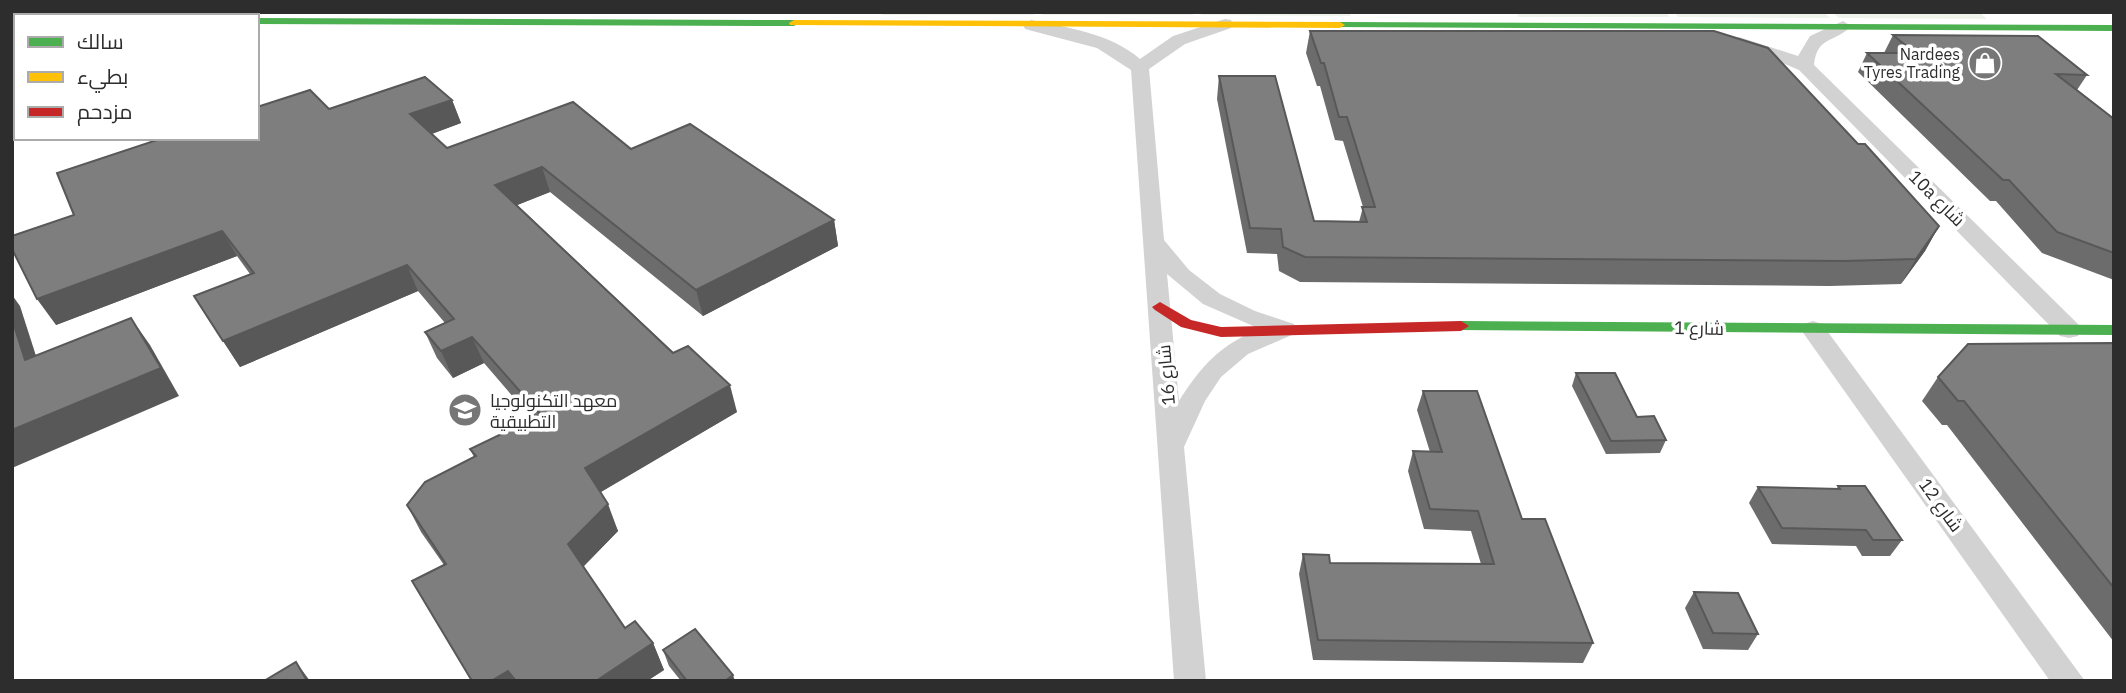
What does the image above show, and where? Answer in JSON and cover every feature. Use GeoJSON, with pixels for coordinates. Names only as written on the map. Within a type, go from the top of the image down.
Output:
{"type":"FeatureCollection","features":[{"type":"Feature","properties":{"kind":"main road"},"geometry":{"type":"LineString","coordinates":[[259,22],[1647,24],[2114,28]]}},
{"type":"Feature","properties":{"kind":"main road","name":"شارع 1"},"geometry":{"type":"LineString","coordinates":[[1160,307],[1186,324],[1222,332],[1505,325],[2114,330]]}},
{"type":"Feature","properties":{"kind":"street"},"geometry":{"type":"LineString","coordinates":[[1025,23],[1098,41],[1130,58],[1140,68],[1153,54],[1168,45],[1226,24]]}},
{"type":"Feature","properties":{"kind":"street","name":"10a شارع"},"geometry":{"type":"LineString","coordinates":[[1647,24],[1750,44],[1805,66],[2069,330]]}},
{"type":"Feature","properties":{"kind":"street"},"geometry":{"type":"LineString","coordinates":[[1805,66],[1809,46],[1817,38],[1843,26]]}},
{"type":"Feature","properties":{"kind":"street","name":"شارع 16"},"geometry":{"type":"LineString","coordinates":[[1140,68],[1190,681]]}},
{"type":"Feature","properties":{"kind":"street","name":"شارع 1"},"geometry":{"type":"LineString","coordinates":[[1155,243],[1176,273],[1204,296],[1241,315],[1285,329]]}},
{"type":"Feature","properties":{"kind":"street","name":"شارع 1"},"geometry":{"type":"LineString","coordinates":[[1171,446],[1194,393],[1216,365],[1247,344],[1285,329]]}},
{"type":"Feature","properties":{"kind":"street","name":"شارع 12"},"geometry":{"type":"LineString","coordinates":[[1814,329],[2069,681]]}},
{"type":"Feature","properties":{"kind":"shaded area"},"geometry":{"type":"Polygon","coordinates":[[[882,12],[1034,12],[1034,15],[882,15],[882,12]]]}},
{"type":"Feature","properties":{"kind":"shaded area"},"geometry":{"type":"Polygon","coordinates":[[[1042,12],[1193,12],[1193,15],[1042,15],[1042,12]]]}},
{"type":"Feature","properties":{"kind":"shaded area"},"geometry":{"type":"Polygon","coordinates":[[[1200,12],[1349,12],[1351,16],[1201,15],[1200,12]]]}},
{"type":"Feature","properties":{"kind":"shaded area"},"geometry":{"type":"Polygon","coordinates":[[[1516,12],[1665,12],[1670,17],[1519,17],[1516,12]]]}},
{"type":"Feature","properties":{"kind":"shaded area"},"geometry":{"type":"Polygon","coordinates":[[[1674,12],[1824,12],[1830,18],[1678,17],[1674,12]]]}},
{"type":"Feature","properties":{"kind":"shaded area"},"geometry":{"type":"Polygon","coordinates":[[[1832,12],[1979,12],[1987,19],[1839,18],[1832,12]]]}},
{"type":"Feature","properties":{"kind":"building"},"geometry":{"type":"Polygon","coordinates":[[[1310,31],[1714,31],[1768,48],[1858,144],[1865,144],[1939,226],[1916,259],[1844,261],[1305,257],[1283,247],[1281,229],[1250,228],[1219,76],[1275,76],[1314,221],[1367,222],[1362,207],[1375,207],[1347,117],[1339,117],[1324,63],[1321,63],[1310,31]]]}},
{"type":"Feature","properties":{"kind":"building"},"geometry":{"type":"Polygon","coordinates":[[[1893,35],[2038,36],[2087,75],[2056,74],[2114,119],[2114,253],[2057,232],[2009,180],[2003,180],[1867,53],[1915,53],[1893,35]]]}},
{"type":"Feature","properties":{"kind":"building"},"geometry":{"type":"Polygon","coordinates":[[[425,77],[452,100],[410,114],[447,148],[573,102],[631,149],[690,124],[834,220],[696,290],[542,167],[495,185],[673,353],[688,346],[730,385],[585,468],[608,504],[568,544],[625,628],[635,621],[653,643],[596,681],[516,681],[508,671],[491,681],[472,681],[412,581],[446,564],[407,505],[425,482],[476,456],[470,449],[541,415],[472,337],[441,351],[425,332],[454,319],[407,265],[223,341],[194,296],[254,273],[222,231],[37,299],[12,249],[12,236],[74,215],[57,173],[157,140],[259,140],[259,106],[310,90],[329,109],[425,77]]]}},
{"type":"Feature","properties":{"kind":"building"},"geometry":{"type":"Polygon","coordinates":[[[131,318],[161,368],[12,430],[12,319],[25,360],[131,318]]]}},
{"type":"Feature","properties":{"kind":"building"},"geometry":{"type":"Polygon","coordinates":[[[2114,343],[2114,588],[1964,401],[1958,401],[1938,377],[1968,344],[2114,343]]]}},
{"type":"Feature","properties":{"kind":"building"},"geometry":{"type":"Polygon","coordinates":[[[1576,373],[1615,373],[1637,417],[1654,416],[1666,440],[1611,441],[1576,373]]]}},
{"type":"Feature","properties":{"kind":"building"},"geometry":{"type":"Polygon","coordinates":[[[1423,391],[1477,391],[1522,519],[1545,519],[1593,643],[1318,640],[1303,554],[1329,555],[1330,563],[1494,564],[1478,511],[1430,509],[1413,451],[1442,452],[1423,391]]]}},
{"type":"Feature","properties":{"kind":"building"},"geometry":{"type":"Polygon","coordinates":[[[1838,486],[1865,486],[1902,540],[1873,540],[1866,530],[1782,528],[1758,487],[1840,489],[1838,486]]]}},
{"type":"Feature","properties":{"kind":"building"},"geometry":{"type":"Polygon","coordinates":[[[1694,592],[1738,593],[1758,634],[1713,633],[1694,592]]]}},
{"type":"Feature","properties":{"kind":"building"},"geometry":{"type":"Polygon","coordinates":[[[695,629],[733,675],[725,681],[687,681],[663,650],[695,629]]]}},
{"type":"Feature","properties":{"kind":"building"},"geometry":{"type":"Polygon","coordinates":[[[296,662],[307,681],[264,681],[296,662]]]}},
{"type":"Feature","properties":{"kind":"traffic: fast"},"geometry":{"type":"LineString","coordinates":[[259,21],[794,23]]}},
{"type":"Feature","properties":{"kind":"traffic: fast"},"geometry":{"type":"LineString","coordinates":[[1340,25],[2114,28]]}},
{"type":"Feature","properties":{"kind":"traffic: fast"},"geometry":{"type":"LineString","coordinates":[[1461,326],[2114,330]]}},
{"type":"Feature","properties":{"kind":"traffic: slow"},"geometry":{"type":"LineString","coordinates":[[794,23],[1340,25]]}},
{"type":"Feature","properties":{"kind":"traffic: jam"},"geometry":{"type":"LineString","coordinates":[[1160,307],[1186,324],[1221,332],[1461,326]]}},
{"type":"Feature","properties":{"kind":"place","name":"Nardees Tyres Trading"},"geometry":{"type":"Point","coordinates":[1985,63]}},
{"type":"Feature","properties":{"kind":"place","name":"معهد التكنولوجيا التطبيقية"},"geometry":{"type":"Point","coordinates":[465,410]}}]}
